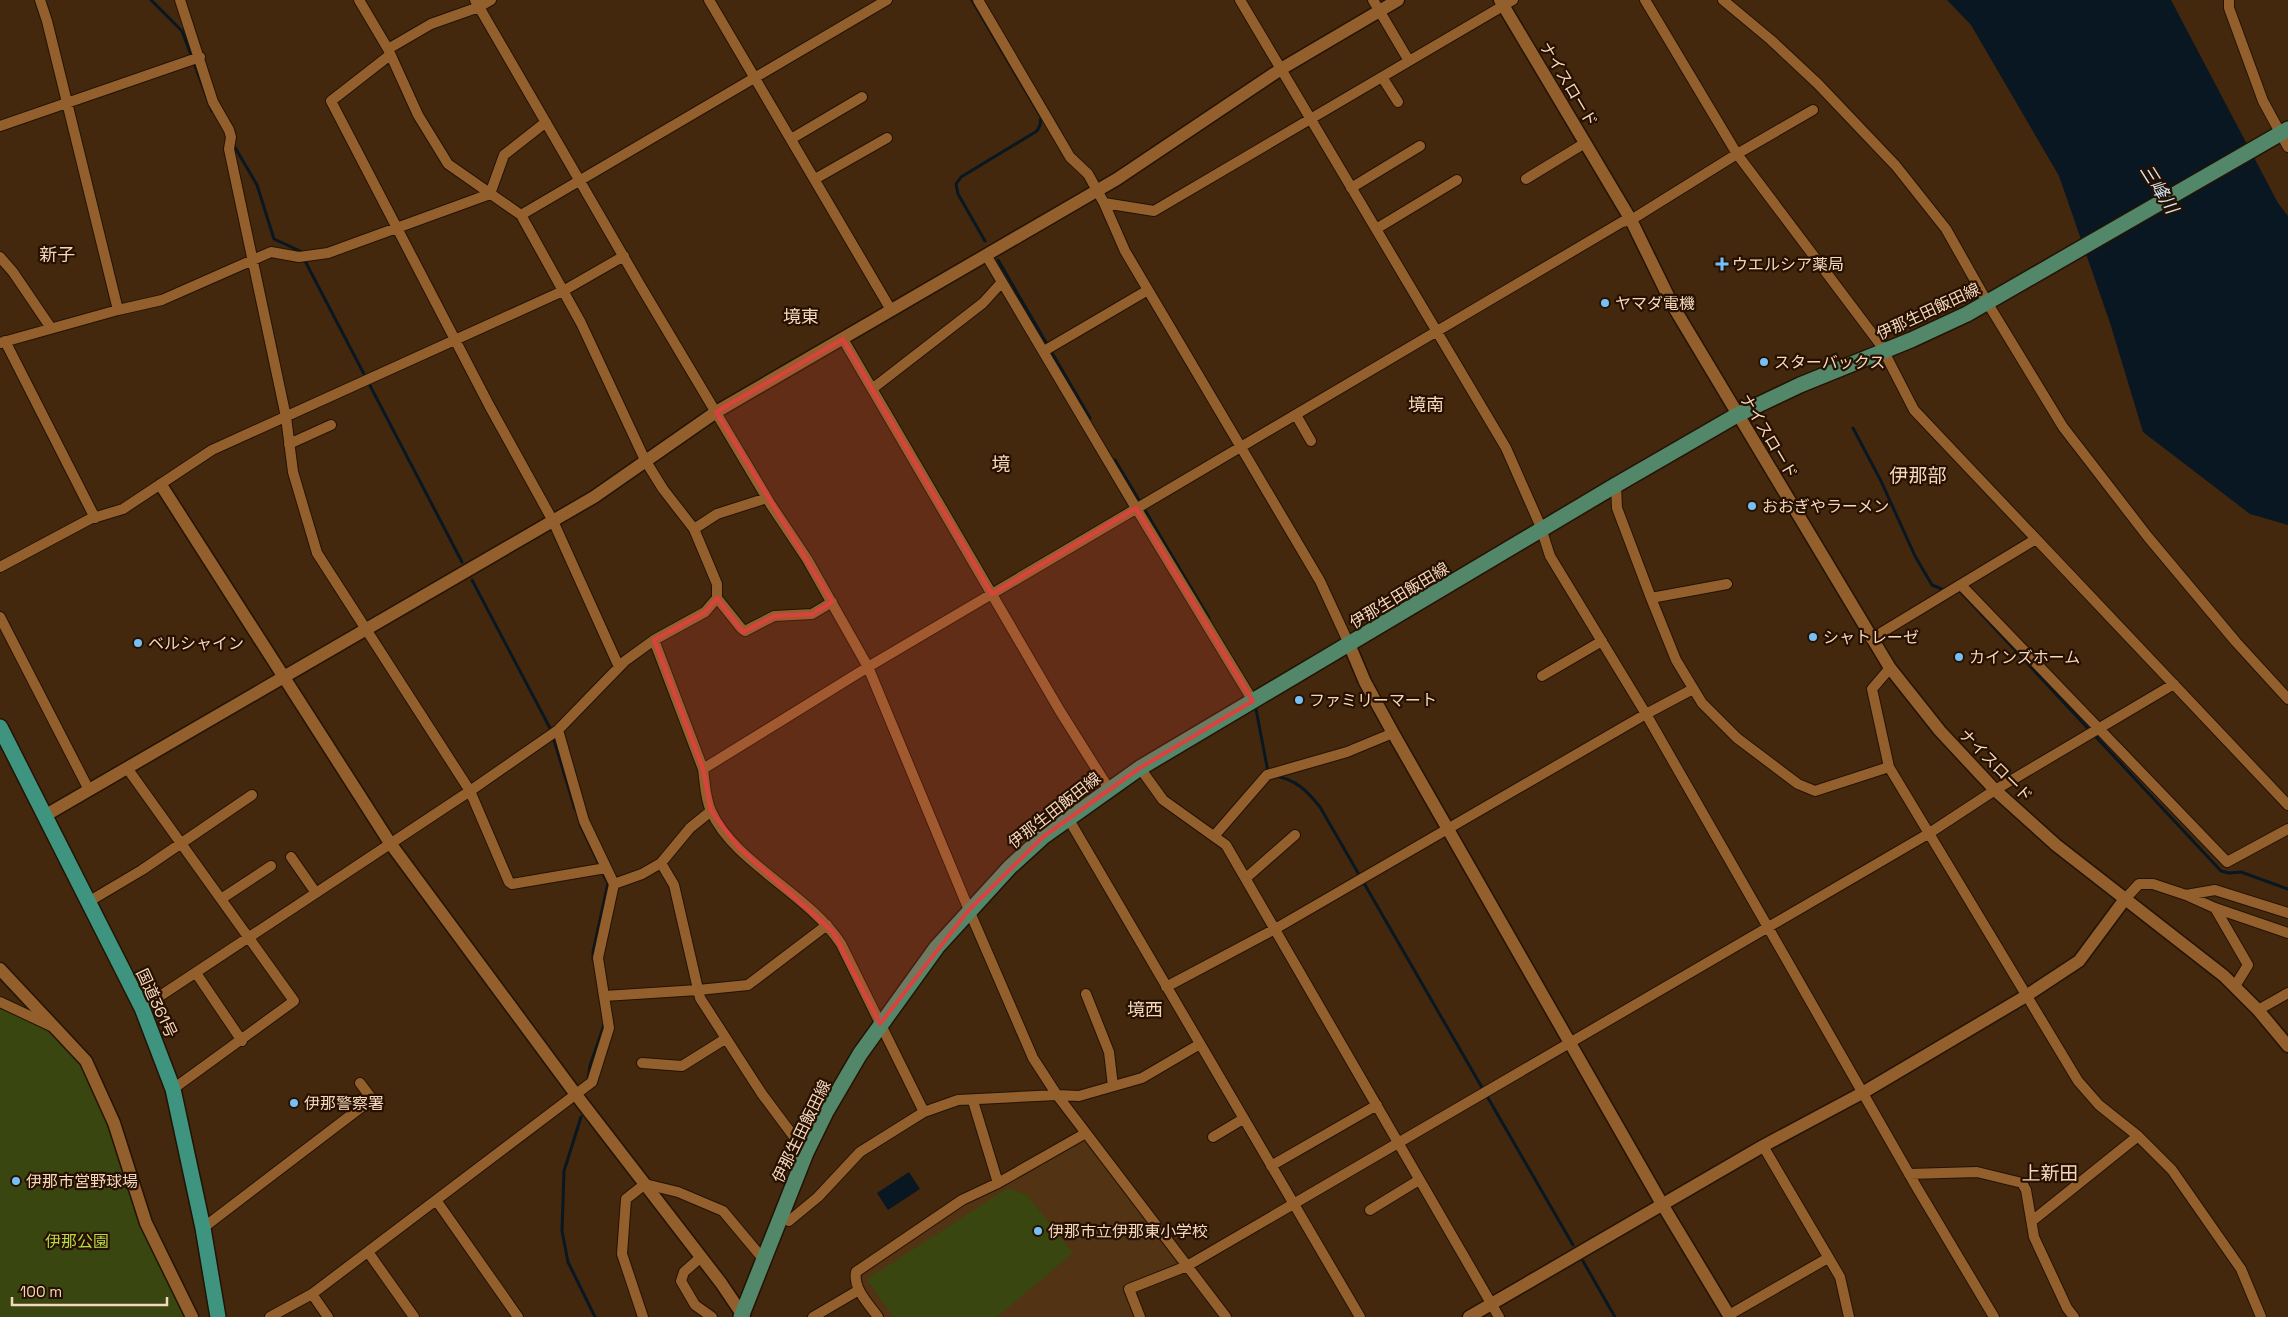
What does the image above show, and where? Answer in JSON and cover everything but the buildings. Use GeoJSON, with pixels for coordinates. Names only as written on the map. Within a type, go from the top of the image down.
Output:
{"type":"FeatureCollection","features":[{"type":"Feature","properties":{"kind":"highway","name":"国道361号"},"geometry":{"type":"LineString","coordinates":[[0,726],[142,1008],[173,1089],[203,1228],[218,1317]]}},
{"type":"Feature","properties":{"kind":"main road","name":"伊那生田飯田線"},"geometry":{"type":"LineString","coordinates":[[743,1316],[806,1153],[826,1112],[880,1024],[937,947],[968,910],[1017,861],[1068,818],[1140,768],[1737,415],[1800,384],[1936,330],[2282,133]]}},
{"type":"Feature","properties":{"kind":"street"},"geometry":{"type":"LineString","coordinates":[[40,0],[118,310]]}},
{"type":"Feature","properties":{"kind":"street"},"geometry":{"type":"LineString","coordinates":[[180,0],[195,59],[213,102],[229,130],[286,417],[293,472],[317,553],[367,628],[470,791],[508,882],[512,884],[603,868]]}},
{"type":"Feature","properties":{"kind":"street"},"geometry":{"type":"LineString","coordinates":[[359,0],[389,52],[418,115],[448,164],[522,216],[563,290],[617,398],[645,460],[694,529],[717,584],[717,598],[745,631],[774,616],[812,614],[832,602]]}},
{"type":"Feature","properties":{"kind":"street"},"geometry":{"type":"LineString","coordinates":[[491,0],[477,3],[431,24],[389,52],[331,101],[455,339],[553,521],[619,666]]}},
{"type":"Feature","properties":{"kind":"street"},"geometry":{"type":"LineString","coordinates":[[709,0],[891,310]]}},
{"type":"Feature","properties":{"kind":"street"},"geometry":{"type":"LineString","coordinates":[[522,216],[887,0]]}},
{"type":"Feature","properties":{"kind":"street"},"geometry":{"type":"LineString","coordinates":[[978,0],[1070,157],[1088,174],[1104,202],[1125,251],[1320,581],[1365,682],[1393,733],[1662,1204],[1730,1316],[1828,1258]]}},
{"type":"Feature","properties":{"kind":"street"},"geometry":{"type":"LineString","coordinates":[[1240,0],[1506,448],[1540,525],[1550,556],[1646,714],[1991,1316]]}},
{"type":"Feature","properties":{"kind":"street"},"geometry":{"type":"LineString","coordinates":[[46,815],[594,497],[716,412],[1138,167],[1376,5],[1398,0]]}},
{"type":"Feature","properties":{"kind":"street"},"geometry":{"type":"LineString","coordinates":[[1645,0],[1737,154],[1884,352],[1914,410],[2288,805]]}},
{"type":"Feature","properties":{"kind":"street"},"geometry":{"type":"LineString","coordinates":[[1723,0],[1771,40],[1818,84],[1896,166],[1946,228],[1991,300],[2063,427],[2148,536],[2236,642],[2288,699]]}},
{"type":"Feature","properties":{"kind":"street"},"geometry":{"type":"LineString","coordinates":[[2229,0],[2229,8],[2263,101],[2282,133],[2288,148]]}},
{"type":"Feature","properties":{"kind":"street"},"geometry":{"type":"LineString","coordinates":[[1104,202],[1154,211],[1409,61],[1505,2]]}},
{"type":"Feature","properties":{"kind":"street","name":"ナイスロード"},"geometry":{"type":"LineString","coordinates":[[1505,2],[1631,220],[1673,306],[1890,668],[1940,731],[1995,790],[2056,845],[2186,945],[2235,986],[2288,1046]]}},
{"type":"Feature","properties":{"kind":"street"},"geometry":{"type":"LineString","coordinates":[[477,3],[716,412],[832,602],[868,667],[968,910],[1033,1058],[1057,1095],[1226,1317]]}},
{"type":"Feature","properties":{"kind":"street"},"geometry":{"type":"LineString","coordinates":[[1376,5],[1409,61]]}},
{"type":"Feature","properties":{"kind":"street"},"geometry":{"type":"LineString","coordinates":[[0,126],[195,59]]}},
{"type":"Feature","properties":{"kind":"street"},"geometry":{"type":"LineString","coordinates":[[1382,76],[1398,102]]}},
{"type":"Feature","properties":{"kind":"street"},"geometry":{"type":"LineString","coordinates":[[791,139],[862,97]]}},
{"type":"Feature","properties":{"kind":"street"},"geometry":{"type":"LineString","coordinates":[[704,769],[868,667],[1622,222],[1631,220],[1737,154],[1814,110]]}},
{"type":"Feature","properties":{"kind":"street"},"geometry":{"type":"LineString","coordinates":[[490,194],[504,155],[546,122]]}},
{"type":"Feature","properties":{"kind":"street"},"geometry":{"type":"LineString","coordinates":[[815,179],[888,138]]}},
{"type":"Feature","properties":{"kind":"street"},"geometry":{"type":"LineString","coordinates":[[1526,179],[1585,143]]}},
{"type":"Feature","properties":{"kind":"street"},"geometry":{"type":"LineString","coordinates":[[1351,188],[1420,146]]}},
{"type":"Feature","properties":{"kind":"street"},"geometry":{"type":"LineString","coordinates":[[1376,229],[1456,180]]}},
{"type":"Feature","properties":{"kind":"street"},"geometry":{"type":"LineString","coordinates":[[94,518],[3,342],[118,310],[162,300],[270,252],[302,257],[328,253],[490,194]]}},
{"type":"Feature","properties":{"kind":"street"},"geometry":{"type":"LineString","coordinates":[[986,255],[1047,349],[1253,701]]}},
{"type":"Feature","properties":{"kind":"street"},"geometry":{"type":"LineString","coordinates":[[0,567],[94,518],[123,509],[212,450],[563,290],[624,256]]}},
{"type":"Feature","properties":{"kind":"street"},"geometry":{"type":"LineString","coordinates":[[0,257],[13,272],[50,328]]}},
{"type":"Feature","properties":{"kind":"street"},"geometry":{"type":"LineString","coordinates":[[872,389],[982,303],[1002,282]]}},
{"type":"Feature","properties":{"kind":"street"},"geometry":{"type":"LineString","coordinates":[[1047,349],[1148,290]]}},
{"type":"Feature","properties":{"kind":"street"},"geometry":{"type":"LineString","coordinates":[[843,339],[992,594],[1109,788]]}},
{"type":"Feature","properties":{"kind":"street"},"geometry":{"type":"LineString","coordinates":[[1296,415],[1311,441]]}},
{"type":"Feature","properties":{"kind":"street"},"geometry":{"type":"LineString","coordinates":[[289,444],[331,425]]}},
{"type":"Feature","properties":{"kind":"street"},"geometry":{"type":"LineString","coordinates":[[161,485],[390,844],[577,1096],[701,1257],[743,1316]]}},
{"type":"Feature","properties":{"kind":"street"},"geometry":{"type":"LineString","coordinates":[[1616,485],[1617,508],[1651,598],[1676,660],[1702,703],[1737,738],[1798,784],[1815,791],[1889,767]]}},
{"type":"Feature","properties":{"kind":"street"},"geometry":{"type":"LineString","coordinates":[[694,529],[718,514],[767,498]]}},
{"type":"Feature","properties":{"kind":"street"},"geometry":{"type":"LineString","coordinates":[[1871,638],[2036,539]]}},
{"type":"Feature","properties":{"kind":"street"},"geometry":{"type":"LineString","coordinates":[[1651,598],[1727,584]]}},
{"type":"Feature","properties":{"kind":"street"},"geometry":{"type":"LineString","coordinates":[[1961,585],[2227,862],[2288,829]]}},
{"type":"Feature","properties":{"kind":"street"},"geometry":{"type":"LineString","coordinates":[[142,1008],[470,791],[554,733],[619,666],[654,640],[705,612],[717,598]]}},
{"type":"Feature","properties":{"kind":"street"},"geometry":{"type":"LineString","coordinates":[[0,617],[89,790]]}},
{"type":"Feature","properties":{"kind":"street"},"geometry":{"type":"LineString","coordinates":[[654,640],[704,769],[711,811],[724,833],[738,848],[827,925],[841,944],[924,1112]]}},
{"type":"Feature","properties":{"kind":"street"},"geometry":{"type":"LineString","coordinates":[[1542,676],[1602,641]]}},
{"type":"Feature","properties":{"kind":"street"},"geometry":{"type":"LineString","coordinates":[[1890,668],[1872,689],[1889,767],[2078,1080],[2099,1105],[2138,1136],[2172,1170],[2242,1269],[2261,1317]]}},
{"type":"Feature","properties":{"kind":"street"},"geometry":{"type":"LineString","coordinates":[[1140,1317],[1129,1289],[1187,1266],[1397,1141],[1570,1043],[1928,834],[1995,790],[2174,684]]}},
{"type":"Feature","properties":{"kind":"street"},"geometry":{"type":"LineString","coordinates":[[1166,987],[1275,929],[1646,714],[1693,689]]}},
{"type":"Feature","properties":{"kind":"street"},"geometry":{"type":"LineString","coordinates":[[270,1317],[312,1294],[577,1096],[592,1082],[609,1028],[598,958],[614,884],[603,868],[584,821],[554,733]]}},
{"type":"Feature","properties":{"kind":"street"},"geometry":{"type":"LineString","coordinates":[[1215,835],[1269,774],[1339,755],[1393,733]]}},
{"type":"Feature","properties":{"kind":"street"},"geometry":{"type":"LineString","coordinates":[[127,768],[294,1001],[242,1041],[173,1089]]}},
{"type":"Feature","properties":{"kind":"street"},"geometry":{"type":"LineString","coordinates":[[1140,768],[1163,800],[1215,835],[1226,845],[1499,1317]]}},
{"type":"Feature","properties":{"kind":"street"},"geometry":{"type":"LineString","coordinates":[[88,902],[142,870],[252,795]]}},
{"type":"Feature","properties":{"kind":"street"},"geometry":{"type":"LineString","coordinates":[[614,884],[642,874],[661,863],[690,828],[711,811]]}},
{"type":"Feature","properties":{"kind":"street"},"geometry":{"type":"LineString","coordinates":[[1068,818],[1104,876],[1166,987],[1360,1317]]}},
{"type":"Feature","properties":{"kind":"street"},"geometry":{"type":"LineString","coordinates":[[1246,878],[1295,835]]}},
{"type":"Feature","properties":{"kind":"street"},"geometry":{"type":"LineString","coordinates":[[291,857],[316,893]]}},
{"type":"Feature","properties":{"kind":"street"},"geometry":{"type":"LineString","coordinates":[[661,863],[674,885],[700,998],[762,1094],[806,1153]]}},
{"type":"Feature","properties":{"kind":"street"},"geometry":{"type":"LineString","coordinates":[[221,899],[271,866]]}},
{"type":"Feature","properties":{"kind":"street"},"geometry":{"type":"LineString","coordinates":[[1469,1317],[1763,1146],[1864,1092],[2026,996],[2079,962],[2125,899],[2139,884],[2153,884],[2288,933]]}},
{"type":"Feature","properties":{"kind":"street"},"geometry":{"type":"LineString","coordinates":[[2186,895],[2215,890],[2288,913]]}},
{"type":"Feature","properties":{"kind":"street"},"geometry":{"type":"LineString","coordinates":[[2216,908],[2248,965],[2235,986]]}},
{"type":"Feature","properties":{"kind":"street"},"geometry":{"type":"LineString","coordinates":[[604,996],[748,985],[827,925]]}},
{"type":"Feature","properties":{"kind":"street"},"geometry":{"type":"LineString","coordinates":[[0,969],[86,1060],[114,1123],[146,1223],[192,1317]]}},
{"type":"Feature","properties":{"kind":"street"},"geometry":{"type":"LineString","coordinates":[[196,973],[242,1041]]}},
{"type":"Feature","properties":{"kind":"street"},"geometry":{"type":"LineString","coordinates":[[2258,1010],[2288,993]]}},
{"type":"Feature","properties":{"kind":"street"},"geometry":{"type":"LineString","coordinates":[[1086,994],[1109,1052],[1113,1086]]}},
{"type":"Feature","properties":{"kind":"street"},"geometry":{"type":"LineString","coordinates":[[0,1002],[54,1027]]}},
{"type":"Feature","properties":{"kind":"street"},"geometry":{"type":"LineString","coordinates":[[642,1063],[682,1066],[726,1039]]}},
{"type":"Feature","properties":{"kind":"street"},"geometry":{"type":"LineString","coordinates":[[781,1216],[789,1221],[818,1197],[860,1152],[924,1112],[958,1100],[973,1101],[1057,1095],[1079,1096],[1142,1078],[1200,1044]]}},
{"type":"Feature","properties":{"kind":"street"},"geometry":{"type":"LineString","coordinates":[[203,1228],[372,1099],[360,1083]]}},
{"type":"Feature","properties":{"kind":"street"},"geometry":{"type":"LineString","coordinates":[[973,1101],[998,1184]]}},
{"type":"Feature","properties":{"kind":"street"},"geometry":{"type":"LineString","coordinates":[[1271,1166],[1377,1105]]}},
{"type":"Feature","properties":{"kind":"street"},"geometry":{"type":"LineString","coordinates":[[1213,1136],[1243,1119]]}},
{"type":"Feature","properties":{"kind":"street"},"geometry":{"type":"LineString","coordinates":[[878,1317],[854,1281],[856,1272],[962,1200],[998,1184],[1086,1133]]}},
{"type":"Feature","properties":{"kind":"street"},"geometry":{"type":"LineString","coordinates":[[2032,1221],[2138,1136]]}},
{"type":"Feature","properties":{"kind":"street"},"geometry":{"type":"LineString","coordinates":[[1763,1146],[1840,1277],[1849,1317]]}},
{"type":"Feature","properties":{"kind":"street"},"geometry":{"type":"LineString","coordinates":[[1909,1174],[1977,1172],[2022,1183],[2026,1190],[2034,1237],[2067,1308],[2074,1317]]}},
{"type":"Feature","properties":{"kind":"street"},"geometry":{"type":"LineString","coordinates":[[1370,1210],[1419,1180]]}},
{"type":"Feature","properties":{"kind":"street"},"geometry":{"type":"LineString","coordinates":[[645,1184],[678,1192],[723,1211],[764,1260]]}},
{"type":"Feature","properties":{"kind":"street"},"geometry":{"type":"LineString","coordinates":[[643,1317],[622,1254],[626,1199],[645,1184]]}},
{"type":"Feature","properties":{"kind":"street"},"geometry":{"type":"LineString","coordinates":[[436,1200],[518,1317]]}},
{"type":"Feature","properties":{"kind":"street"},"geometry":{"type":"LineString","coordinates":[[368,1252],[414,1317]]}},
{"type":"Feature","properties":{"kind":"street"},"geometry":{"type":"LineString","coordinates":[[701,1257],[684,1272],[681,1281],[695,1305],[712,1317]]}},
{"type":"Feature","properties":{"kind":"street"},"geometry":{"type":"LineString","coordinates":[[813,1317],[859,1290]]}},
{"type":"Feature","properties":{"kind":"street"},"geometry":{"type":"LineString","coordinates":[[312,1294],[328,1317]]}},
{"type":"Feature","properties":{"kind":"highlighted area"},"geometry":{"type":"Polygon","coordinates":[[[843,339],[992,594],[1136,508],[1253,701],[1140,768],[1043,837],[969,910],[880,1024],[833,932],[739,848],[711,811],[703,769],[654,640],[705,612],[717,598],[743,632],[774,616],[812,614],[832,602],[716,412],[843,339]]]}},
{"type":"Feature","properties":{"kind":"shaded area","name":"伊那市立伊那東小学校"},"geometry":{"type":"Polygon","coordinates":[[[1084,1138],[1175,1258],[1176,1265],[1124,1289],[1136,1317],[884,1317],[859,1282],[860,1272],[962,1204],[1084,1138]]]}},
{"type":"Feature","properties":{"kind":"green space","name":"伊那公園"},"geometry":{"type":"Polygon","coordinates":[[[0,996],[60,1022],[90,1057],[119,1118],[151,1222],[196,1317],[0,1317],[0,996]]]}},
{"type":"Feature","properties":{"kind":"green space"},"geometry":{"type":"Polygon","coordinates":[[[1008,1188],[1027,1195],[1073,1253],[997,1317],[893,1317],[867,1279],[1008,1188]]]}},
{"type":"Feature","properties":{"kind":"water","name":"三峰川"},"geometry":{"type":"Polygon","coordinates":[[[1947,0],[2171,0],[2278,203],[2288,216],[2288,525],[2250,514],[2143,432],[2110,323],[2059,176],[1971,25],[1947,0]]]}},
{"type":"Feature","properties":{"kind":"water"},"geometry":{"type":"Polygon","coordinates":[[[909,1172],[920,1189],[888,1210],[877,1193],[909,1172]]]}},
{"type":"Feature","properties":{"kind":"waterway"},"geometry":{"type":"LineString","coordinates":[[151,0],[182,31],[212,111]]}},
{"type":"Feature","properties":{"kind":"waterway"},"geometry":{"type":"LineString","coordinates":[[972,0],[1041,117],[1037,131],[961,177],[956,184],[958,194],[985,241]]}},
{"type":"Feature","properties":{"kind":"waterway"},"geometry":{"type":"LineString","coordinates":[[233,144],[257,185],[274,239],[300,251],[301,254]]}},
{"type":"Feature","properties":{"kind":"waterway"},"geometry":{"type":"LineString","coordinates":[[304,259],[462,562]]}},
{"type":"Feature","properties":{"kind":"waterway"},"geometry":{"type":"LineString","coordinates":[[998,260],[1090,418]]}},
{"type":"Feature","properties":{"kind":"waterway"},"geometry":{"type":"LineString","coordinates":[[1853,428],[1881,481],[1915,556],[1932,585],[1944,590]]}},
{"type":"Feature","properties":{"kind":"waterway"},"geometry":{"type":"LineString","coordinates":[[1115,460],[1209,618]]}},
{"type":"Feature","properties":{"kind":"waterway"},"geometry":{"type":"LineString","coordinates":[[472,580],[551,730],[575,809]]}},
{"type":"Feature","properties":{"kind":"waterway"},"geometry":{"type":"LineString","coordinates":[[1956,590],[1960,591],[2221,871],[2229,873],[2241,872],[2288,889]]}},
{"type":"Feature","properties":{"kind":"waterway"},"geometry":{"type":"LineString","coordinates":[[1256,709],[1268,772]]}},
{"type":"Feature","properties":{"kind":"waterway"},"geometry":{"type":"LineString","coordinates":[[1275,776],[1289,780],[1301,787],[1320,807],[1573,1245]]}},
{"type":"Feature","properties":{"kind":"waterway"},"geometry":{"type":"LineString","coordinates":[[580,824],[600,866]]}},
{"type":"Feature","properties":{"kind":"waterway"},"geometry":{"type":"LineString","coordinates":[[593,960],[593,952],[608,883],[602,872]]}},
{"type":"Feature","properties":{"kind":"waterway"},"geometry":{"type":"LineString","coordinates":[[588,1079],[590,1066],[604,1025]]}},
{"type":"Feature","properties":{"kind":"waterway"},"geometry":{"type":"LineString","coordinates":[[581,1117],[564,1171],[562,1231],[568,1262],[595,1317]]}},
{"type":"Feature","properties":{"kind":"waterway"},"geometry":{"type":"LineString","coordinates":[[1583,1261],[1615,1317]]}},
{"type":"Feature","properties":{"kind":"place","name":"ウエルシア薬局"},"geometry":{"type":"Point","coordinates":[1722,264]}},
{"type":"Feature","properties":{"kind":"place","name":"ヤマダ電機"},"geometry":{"type":"Point","coordinates":[1605,303]}},
{"type":"Feature","properties":{"kind":"place","name":"スターバックス"},"geometry":{"type":"Point","coordinates":[1764,362]}},
{"type":"Feature","properties":{"kind":"place","name":"おおぎやラーメン"},"geometry":{"type":"Point","coordinates":[1752,506]}},
{"type":"Feature","properties":{"kind":"place","name":"シャトレーゼ"},"geometry":{"type":"Point","coordinates":[1813,637]}},
{"type":"Feature","properties":{"kind":"place","name":"ベルシャイン"},"geometry":{"type":"Point","coordinates":[138,643]}},
{"type":"Feature","properties":{"kind":"place","name":"カインズホーム"},"geometry":{"type":"Point","coordinates":[1959,657]}},
{"type":"Feature","properties":{"kind":"place","name":"ファミリーマート"},"geometry":{"type":"Point","coordinates":[1299,700]}},
{"type":"Feature","properties":{"kind":"place","name":"伊那警察署"},"geometry":{"type":"Point","coordinates":[294,1103]}},
{"type":"Feature","properties":{"kind":"place","name":"伊那市営野球場"},"geometry":{"type":"Point","coordinates":[16,1181]}},
{"type":"Feature","properties":{"kind":"place","name":"伊那市立伊那東小学校"},"geometry":{"type":"Point","coordinates":[1038,1231]}},
{"type":"Feature","properties":{"kind":"district","name":"新子"},"geometry":{"type":"Point","coordinates":[57,255]}},
{"type":"Feature","properties":{"kind":"district","name":"境東"},"geometry":{"type":"Point","coordinates":[801,317]}},
{"type":"Feature","properties":{"kind":"district","name":"境南"},"geometry":{"type":"Point","coordinates":[1426,405]}},
{"type":"Feature","properties":{"kind":"district","name":"境"},"geometry":{"type":"Point","coordinates":[1001,464]}},
{"type":"Feature","properties":{"kind":"district","name":"伊那部"},"geometry":{"type":"Point","coordinates":[1918,475]}},
{"type":"Feature","properties":{"kind":"district","name":"境西"},"geometry":{"type":"Point","coordinates":[1145,1010]}},
{"type":"Feature","properties":{"kind":"district","name":"上新田"},"geometry":{"type":"Point","coordinates":[2050,1173]}}]}
